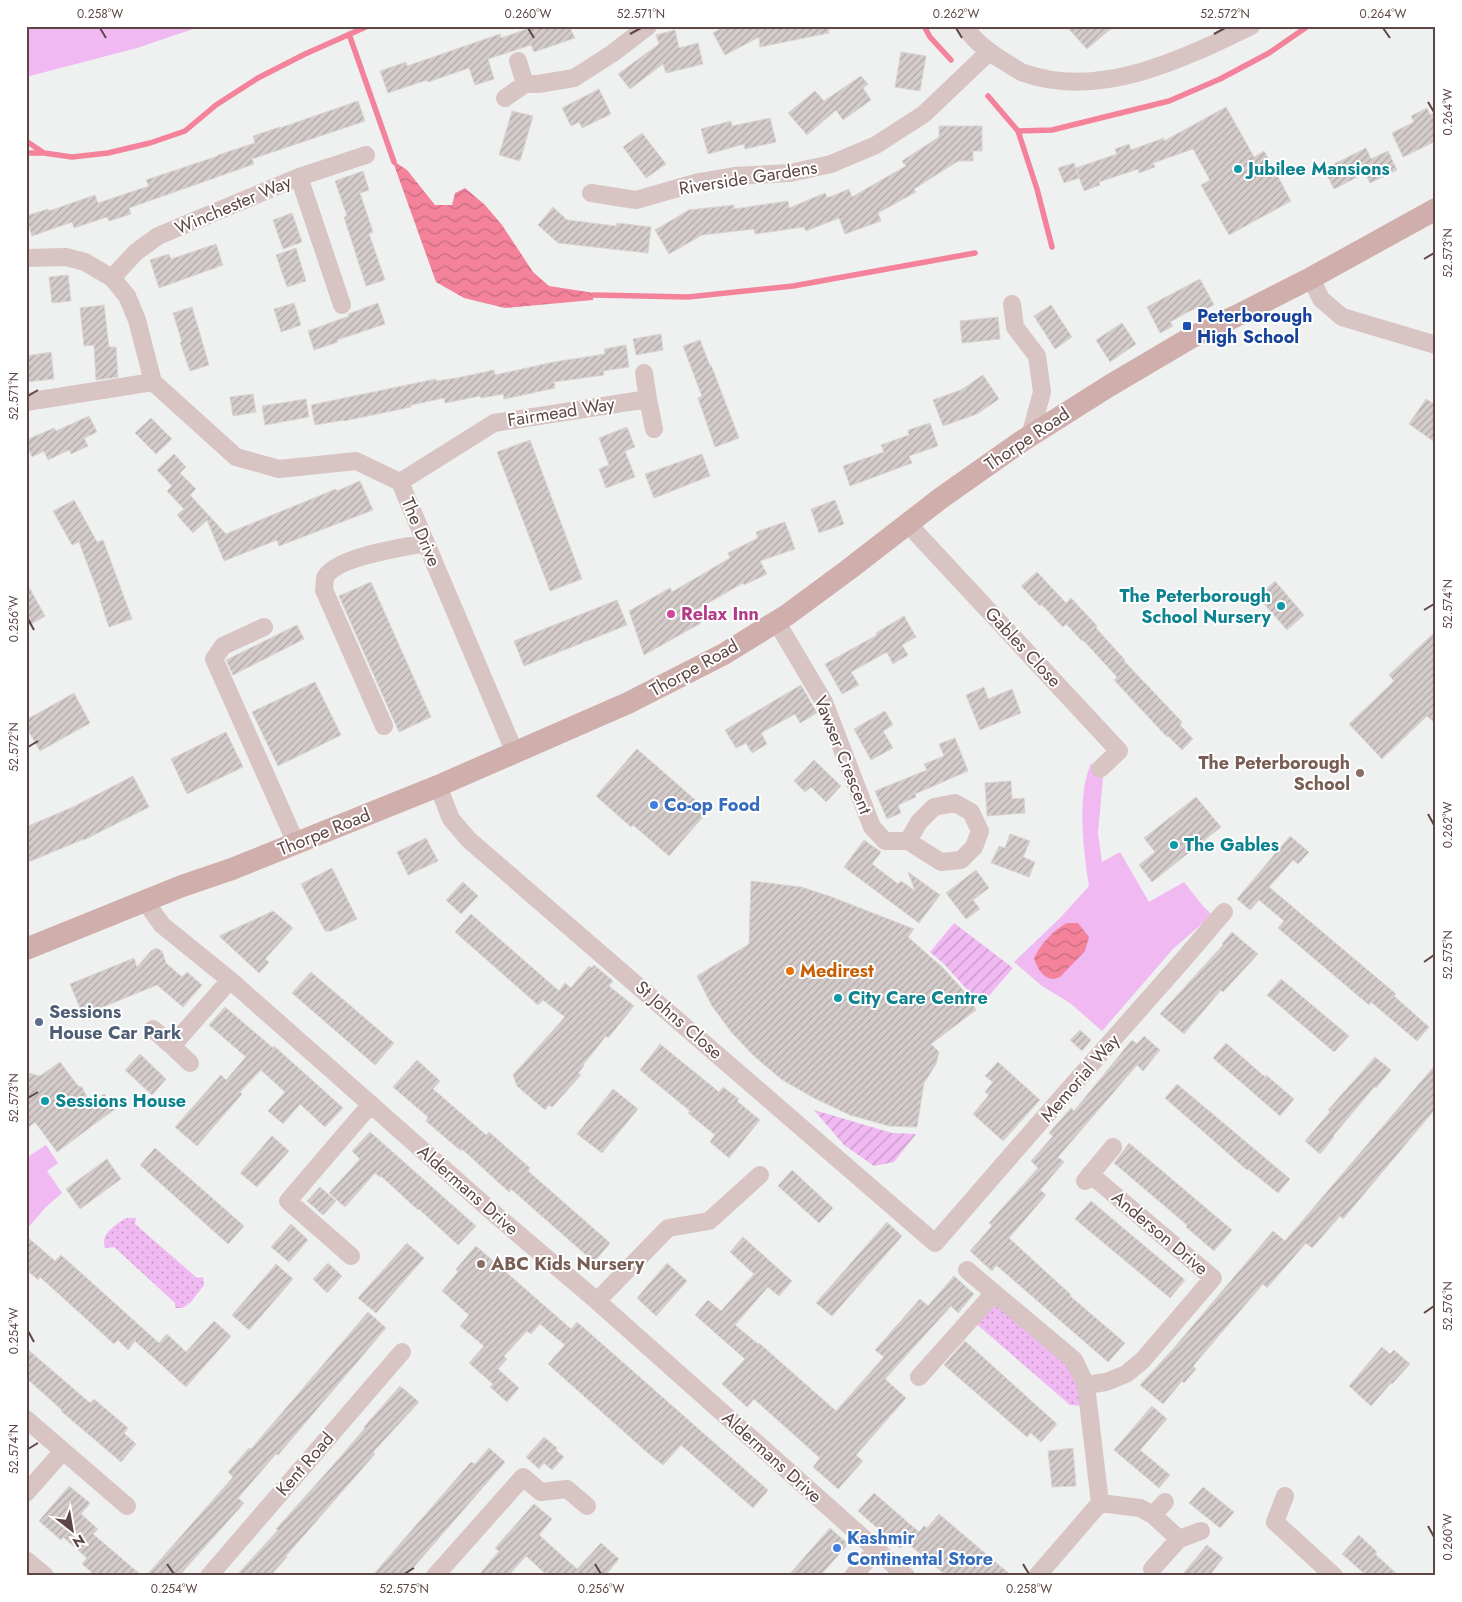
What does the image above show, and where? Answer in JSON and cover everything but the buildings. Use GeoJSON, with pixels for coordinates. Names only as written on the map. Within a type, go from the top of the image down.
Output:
{"type":"FeatureCollection","features":[{"type":"Feature","properties":{"kind":"main road","name":"Thorpe Road"},"geometry":{"type":"LineString","coordinates":[[26,949],[438,786],[659,688],[725,653],[776,621],[848,570],[941,498],[1030,436],[1109,386],[1192,336],[1311,278],[1436,209]]}},
{"type":"Feature","properties":{"kind":"street"},"geometry":{"type":"LineString","coordinates":[[505,98],[525,84],[538,84],[574,78],[613,53],[648,26]]}},
{"type":"Feature","properties":{"kind":"street"},"geometry":{"type":"LineString","coordinates":[[965,26],[968,32],[988,52],[1023,73],[1063,82],[1119,78],[1190,56],[1250,26]]}},
{"type":"Feature","properties":{"kind":"street","name":"Riverside Gardens"},"geometry":{"type":"LineString","coordinates":[[591,193],[636,200],[699,182],[734,176],[790,173],[831,164],[876,146],[924,114],[988,52]]}},
{"type":"Feature","properties":{"kind":"street"},"geometry":{"type":"LineString","coordinates":[[518,61],[525,84]]}},
{"type":"Feature","properties":{"kind":"street","name":"Winchester Way"},"geometry":{"type":"LineString","coordinates":[[112,278],[136,252],[158,236],[299,177],[366,155]]}},
{"type":"Feature","properties":{"kind":"street"},"geometry":{"type":"LineString","coordinates":[[299,177],[342,305]]}},
{"type":"Feature","properties":{"kind":"street"},"geometry":{"type":"LineString","coordinates":[[26,258],[66,257],[85,262],[112,278],[127,296],[137,320],[153,382],[26,402]]}},
{"type":"Feature","properties":{"kind":"street"},"geometry":{"type":"LineString","coordinates":[[1311,278],[1321,299],[1342,317],[1436,345]]}},
{"type":"Feature","properties":{"kind":"street"},"geometry":{"type":"LineString","coordinates":[[1012,304],[1015,327],[1037,356],[1041,383],[1042,392],[1030,436]]}},
{"type":"Feature","properties":{"kind":"street"},"geometry":{"type":"LineString","coordinates":[[644,374],[654,428]]}},
{"type":"Feature","properties":{"kind":"street","name":"The Drive"},"geometry":{"type":"LineString","coordinates":[[153,382],[236,456],[279,468],[356,461],[400,482],[515,752]]}},
{"type":"Feature","properties":{"kind":"street","name":"Fairmead Way"},"geometry":{"type":"LineString","coordinates":[[400,482],[494,423],[648,399]]}},
{"type":"Feature","properties":{"kind":"street","name":"Gables Close"},"geometry":{"type":"LineString","coordinates":[[908,524],[1119,751],[1100,769]]}},
{"type":"Feature","properties":{"kind":"street"},"geometry":{"type":"LineString","coordinates":[[384,726],[324,590],[325,578],[337,565],[383,550],[426,543]]}},
{"type":"Feature","properties":{"kind":"street","name":"Vawser Crescent"},"geometry":{"type":"LineString","coordinates":[[776,621],[824,702],[872,827],[884,841],[908,841]]}},
{"type":"Feature","properties":{"kind":"street"},"geometry":{"type":"LineString","coordinates":[[264,627],[223,646],[214,659],[296,843]]}},
{"type":"Feature","properties":{"kind":"street","name":"St Johns Close"},"geometry":{"type":"LineString","coordinates":[[438,786],[451,819],[469,840],[936,1243]]}},
{"type":"Feature","properties":{"kind":"street","name":"Aldermans Drive"},"geometry":{"type":"LineString","coordinates":[[145,901],[162,925],[230,980],[497,1216],[597,1301],[906,1576]]}},
{"type":"Feature","properties":{"kind":"street","name":"Memorial Way"},"geometry":{"type":"LineString","coordinates":[[936,1243],[1224,912]]}},
{"type":"Feature","properties":{"kind":"street"},"geometry":{"type":"LineString","coordinates":[[172,1046],[230,980]]}},
{"type":"Feature","properties":{"kind":"street"},"geometry":{"type":"LineString","coordinates":[[153,1029],[190,1063]]}},
{"type":"Feature","properties":{"kind":"street"},"geometry":{"type":"LineString","coordinates":[[351,1256],[288,1201],[371,1104]]}},
{"type":"Feature","properties":{"kind":"street","name":"Anderson Drive"},"geometry":{"type":"LineString","coordinates":[[1086,1385],[1106,1382],[1126,1374],[1142,1361],[1213,1278],[1088,1177],[1112,1147]]}},
{"type":"Feature","properties":{"kind":"street"},"geometry":{"type":"LineString","coordinates":[[597,1301],[668,1228],[709,1221],[760,1175]]}},
{"type":"Feature","properties":{"kind":"street"},"geometry":{"type":"LineString","coordinates":[[967,1270],[1074,1360],[1086,1385],[1100,1504],[1037,1576]]}},
{"type":"Feature","properties":{"kind":"street"},"geometry":{"type":"LineString","coordinates":[[920,1377],[994,1293]]}},
{"type":"Feature","properties":{"kind":"street","name":"Kent Road"},"geometry":{"type":"LineString","coordinates":[[208,1576],[402,1352]]}},
{"type":"Feature","properties":{"kind":"street"},"geometry":{"type":"LineString","coordinates":[[26,1419],[127,1506]]}},
{"type":"Feature","properties":{"kind":"street"},"geometry":{"type":"LineString","coordinates":[[26,1494],[63,1451]]}},
{"type":"Feature","properties":{"kind":"street"},"geometry":{"type":"LineString","coordinates":[[436,1576],[523,1477],[541,1492],[567,1489],[587,1506]]}},
{"type":"Feature","properties":{"kind":"street"},"geometry":{"type":"LineString","coordinates":[[1285,1496],[1275,1522],[1334,1576]]}},
{"type":"Feature","properties":{"kind":"street"},"geometry":{"type":"LineString","coordinates":[[1100,1504],[1159,1509],[1179,1539]]}},
{"type":"Feature","properties":{"kind":"street"},"geometry":{"type":"LineString","coordinates":[[1152,1569],[1179,1539],[1201,1532]]}},
{"type":"Feature","properties":{"kind":"street"},"geometry":{"type":"LineString","coordinates":[[853,1576],[876,1550]]}},
{"type":"Feature","properties":{"kind":"street"},"geometry":{"type":"LineString","coordinates":[[26,1560],[45,1576]]}},
{"type":"Feature","properties":{"kind":"shaded area"},"geometry":{"type":"Polygon","coordinates":[[[26,26],[202,26],[137,48],[26,77],[26,26]]]}},
{"type":"Feature","properties":{"kind":"shaded area"},"geometry":{"type":"Polygon","coordinates":[[[1091,763],[1103,778],[1098,833],[1102,862],[1120,852],[1149,902],[1184,882],[1212,915],[1173,949],[1102,1031],[1070,1003],[1042,986],[1014,962],[1060,918],[1089,886],[1084,850],[1082,813],[1084,786],[1091,763]]]}},
{"type":"Feature","properties":{"kind":"shaded area"},"geometry":{"type":"Polygon","coordinates":[[[954,923],[1013,968],[981,1005],[945,965],[930,952],[954,923]]]}},
{"type":"Feature","properties":{"kind":"shaded area"},"geometry":{"type":"Polygon","coordinates":[[[814,1110],[892,1133],[916,1134],[894,1162],[874,1166],[844,1145],[814,1110]]]}},
{"type":"Feature","properties":{"kind":"shaded area"},"geometry":{"type":"Polygon","coordinates":[[[46,1145],[58,1163],[47,1171],[62,1193],[46,1207],[26,1230],[26,1158],[46,1145]]]}},
{"type":"Feature","properties":{"kind":"shaded area"},"geometry":{"type":"Polygon","coordinates":[[[126,1218],[136,1218],[135,1224],[197,1278],[203,1277],[204,1285],[191,1302],[183,1308],[175,1308],[175,1303],[114,1247],[105,1248],[104,1243],[107,1234],[126,1218]]]}},
{"type":"Feature","properties":{"kind":"shaded area"},"geometry":{"type":"Polygon","coordinates":[[[994,1298],[1072,1362],[1086,1406],[1070,1405],[973,1321],[994,1298]]]}},
{"type":"Feature","properties":{"kind":"water"},"geometry":{"type":"Polygon","coordinates":[[[393,162],[407,170],[435,205],[452,205],[455,193],[465,188],[485,205],[502,225],[533,272],[549,286],[594,293],[593,300],[505,308],[464,298],[436,282],[393,162]]]}},
{"type":"Feature","properties":{"kind":"water"},"geometry":{"type":"Polygon","coordinates":[[[1067,923],[1078,923],[1089,937],[1085,951],[1060,977],[1050,979],[1040,971],[1034,958],[1048,938],[1067,923]]]}},
{"type":"Feature","properties":{"kind":"waterway"},"geometry":{"type":"LineString","coordinates":[[26,141],[44,153],[72,157],[108,153],[150,143],[185,131],[216,105],[258,78],[305,54],[368,26]]}},
{"type":"Feature","properties":{"kind":"waterway"},"geometry":{"type":"LineString","coordinates":[[924,26],[930,37],[951,60]]}},
{"type":"Feature","properties":{"kind":"waterway"},"geometry":{"type":"LineString","coordinates":[[988,96],[1018,131],[1052,130],[1169,101],[1220,79],[1269,53],[1308,26]]}},
{"type":"Feature","properties":{"kind":"waterway"},"geometry":{"type":"LineString","coordinates":[[349,34],[394,162]]}},
{"type":"Feature","properties":{"kind":"waterway"},"geometry":{"type":"LineString","coordinates":[[1018,131],[1037,189],[1052,247]]}},
{"type":"Feature","properties":{"kind":"waterway"},"geometry":{"type":"LineString","coordinates":[[26,153],[44,153]]}},
{"type":"Feature","properties":{"kind":"waterway"},"geometry":{"type":"LineString","coordinates":[[594,295],[688,297],[793,286],[975,253]]}},
{"type":"Feature","properties":{"kind":"place","name":"Jubilee Mansions"},"geometry":{"type":"Point","coordinates":[1238,169]}},
{"type":"Feature","properties":{"kind":"place","name":"Peterborough High School"},"geometry":{"type":"Point","coordinates":[1187,326]}},
{"type":"Feature","properties":{"kind":"place","name":"The Peterborough School Nursery"},"geometry":{"type":"Point","coordinates":[1281,606]}},
{"type":"Feature","properties":{"kind":"place","name":"Relax Inn"},"geometry":{"type":"Point","coordinates":[671,614]}},
{"type":"Feature","properties":{"kind":"place","name":"The Peterborough School"},"geometry":{"type":"Point","coordinates":[1360,773]}},
{"type":"Feature","properties":{"kind":"place","name":"Co-op Food"},"geometry":{"type":"Point","coordinates":[654,805]}},
{"type":"Feature","properties":{"kind":"place","name":"The Gables"},"geometry":{"type":"Point","coordinates":[1174,845]}},
{"type":"Feature","properties":{"kind":"place","name":"Medirest"},"geometry":{"type":"Point","coordinates":[790,971]}},
{"type":"Feature","properties":{"kind":"place","name":"City Care Centre"},"geometry":{"type":"Point","coordinates":[838,998]}},
{"type":"Feature","properties":{"kind":"place","name":"Sessions House Car Park"},"geometry":{"type":"Point","coordinates":[39,1022]}},
{"type":"Feature","properties":{"kind":"place","name":"Sessions House"},"geometry":{"type":"Point","coordinates":[45,1101]}},
{"type":"Feature","properties":{"kind":"place","name":"ABC Kids Nursery"},"geometry":{"type":"Point","coordinates":[481,1264]}},
{"type":"Feature","properties":{"kind":"place","name":"Kashmir Continental Store"},"geometry":{"type":"Point","coordinates":[837,1548]}}]}
